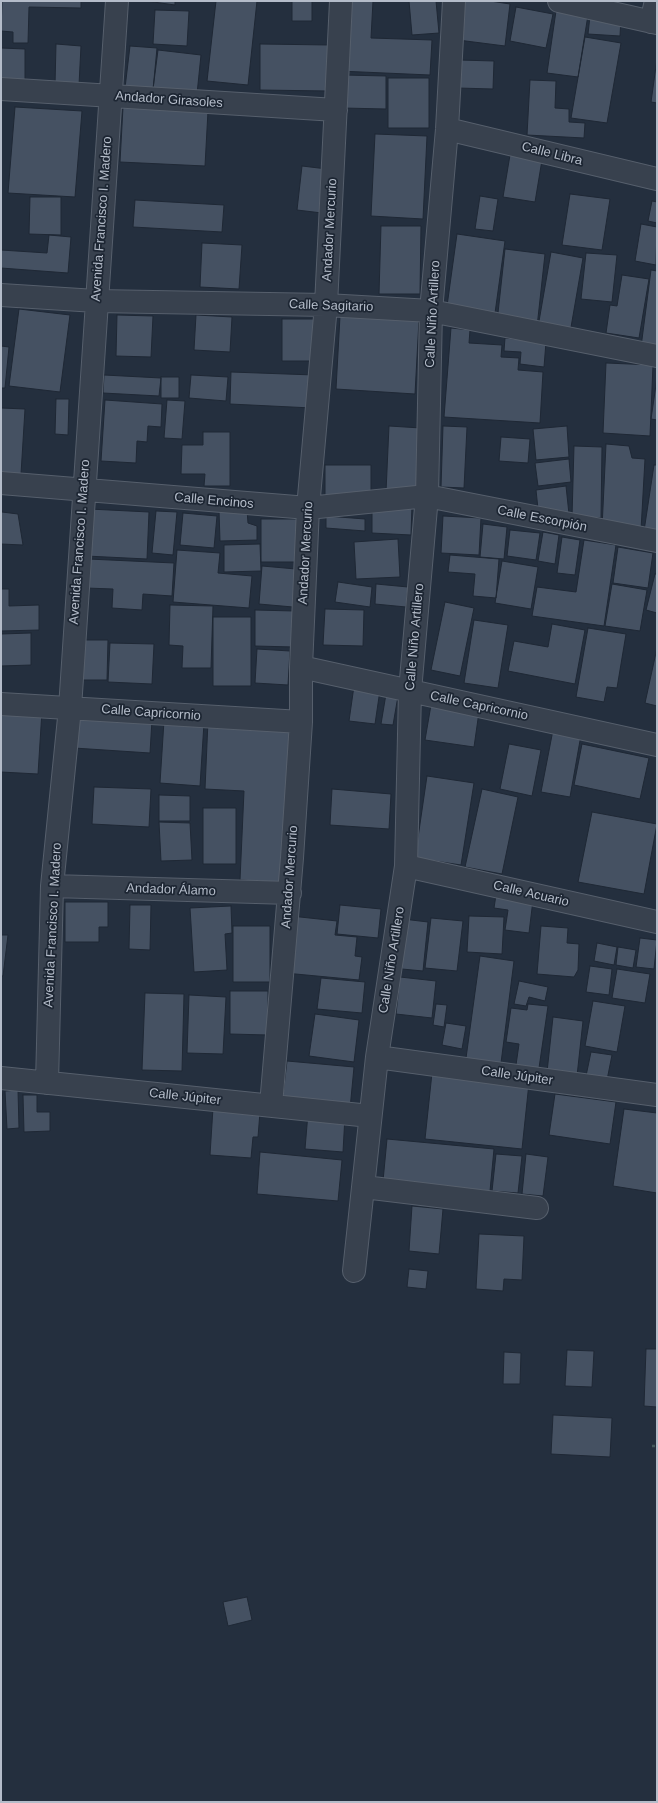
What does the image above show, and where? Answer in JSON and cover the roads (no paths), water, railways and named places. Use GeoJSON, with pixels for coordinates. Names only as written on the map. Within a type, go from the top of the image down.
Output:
{"type":"FeatureCollection","features":[{"type":"Feature","properties":{"kind":"street","name":"Avenida Francisco I. Madero"},"geometry":{"type":"LineString","coordinates":[[47,1083],[52,886],[70,708],[83,491],[117,1]]}},
{"type":"Feature","properties":{"kind":"street","name":"Andador Mercurio"},"geometry":{"type":"LineString","coordinates":[[270,1106],[290,893],[301,722],[301,667],[308,508],[326,305],[340,1]]}},
{"type":"Feature","properties":{"kind":"street","name":"Calle Niño Artillero"},"geometry":{"type":"LineString","coordinates":[[354,1271],[377,1057],[406,866],[410,691],[427,496],[431,311],[447,129],[454,1]]}},
{"type":"Feature","properties":{"kind":"street"},"geometry":{"type":"LineString","coordinates":[[559,1],[654,22],[656,1]]}},
{"type":"Feature","properties":{"kind":"street","name":"Andador Girasoles"},"geometry":{"type":"LineString","coordinates":[[1,89],[336,110]]}},
{"type":"Feature","properties":{"kind":"street","name":"Calle Libra"},"geometry":{"type":"LineString","coordinates":[[447,129],[657,179]]}},
{"type":"Feature","properties":{"kind":"street","name":"Calle Sagitario"},"geometry":{"type":"LineString","coordinates":[[1,295],[96,301],[326,305],[431,311],[657,356]]}},
{"type":"Feature","properties":{"kind":"street","name":"Calle Encinos"},"geometry":{"type":"LineString","coordinates":[[1,483],[83,491],[308,508],[427,496]]}},
{"type":"Feature","properties":{"kind":"street","name":"Calle Escorpión"},"geometry":{"type":"LineString","coordinates":[[427,496],[657,541]]}},
{"type":"Feature","properties":{"kind":"street","name":"Calle Capricornio"},"geometry":{"type":"LineString","coordinates":[[301,667],[657,745]]}},
{"type":"Feature","properties":{"kind":"street","name":"Calle Capricornio"},"geometry":{"type":"LineString","coordinates":[[1,704],[301,722]]}},
{"type":"Feature","properties":{"kind":"street","name":"Calle Acuario"},"geometry":{"type":"LineString","coordinates":[[406,866],[657,922]]}},
{"type":"Feature","properties":{"kind":"street","name":"Andador Álamo"},"geometry":{"type":"LineString","coordinates":[[52,886],[290,893]]}},
{"type":"Feature","properties":{"kind":"street","name":"Calle Júpiter"},"geometry":{"type":"LineString","coordinates":[[377,1057],[657,1095]]}},
{"type":"Feature","properties":{"kind":"street","name":"Calle Júpiter"},"geometry":{"type":"LineString","coordinates":[[1,1078],[370,1116]]}},
{"type":"Feature","properties":{"kind":"street"},"geometry":{"type":"LineString","coordinates":[[364,1187],[536,1208]]}}]}
